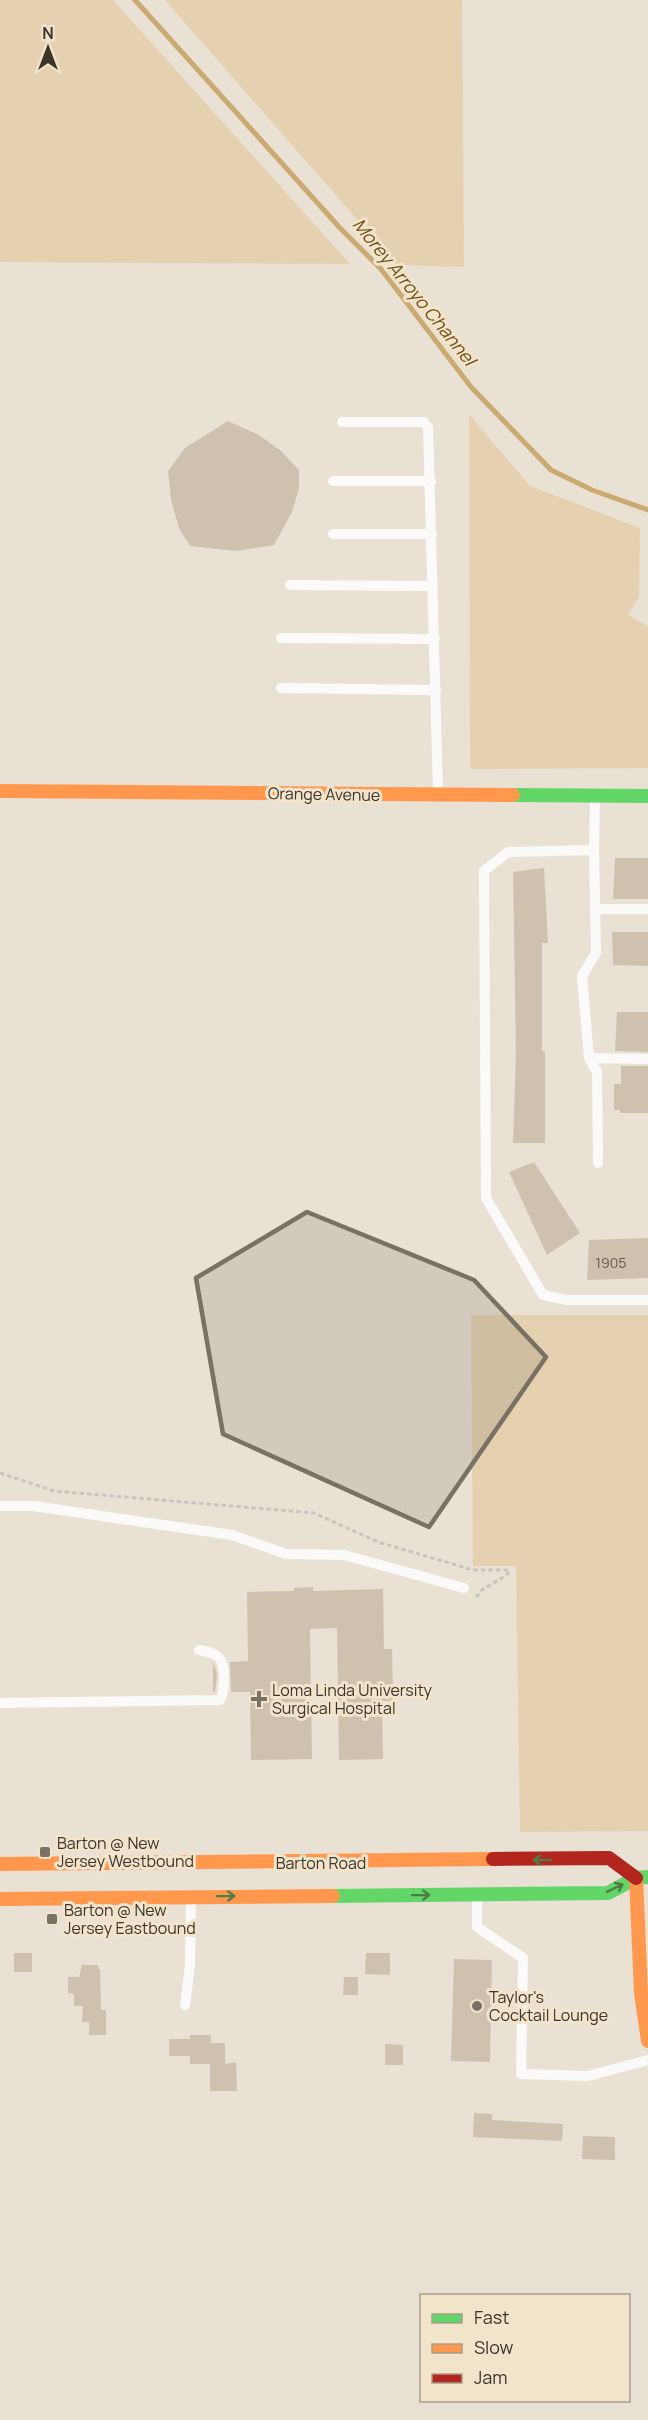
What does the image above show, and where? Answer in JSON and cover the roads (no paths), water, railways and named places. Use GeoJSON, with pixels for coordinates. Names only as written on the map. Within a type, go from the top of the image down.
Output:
{"type":"FeatureCollection","features":[{"type":"Feature","properties":{"kind":"main road","name":"Orange Avenue"},"geometry":{"type":"LineString","coordinates":[[0,791],[648,796]]}},
{"type":"Feature","properties":{"kind":"main road","name":"Barton Road"},"geometry":{"type":"LineString","coordinates":[[0,1864],[609,1858],[642,1878]]}},
{"type":"Feature","properties":{"kind":"main road","name":"Barton Road"},"geometry":{"type":"LineString","coordinates":[[0,1899],[608,1893],[642,1878]]}},
{"type":"Feature","properties":{"kind":"main road"},"geometry":{"type":"LineString","coordinates":[[642,1878],[641,1993],[648,2041]]}},
{"type":"Feature","properties":{"kind":"lane"},"geometry":{"type":"LineString","coordinates":[[342,422],[424,422],[430,434],[438,796]]}},
{"type":"Feature","properties":{"kind":"lane"},"geometry":{"type":"LineString","coordinates":[[333,481],[431,481]]}},
{"type":"Feature","properties":{"kind":"lane"},"geometry":{"type":"LineString","coordinates":[[333,534],[432,534]]}},
{"type":"Feature","properties":{"kind":"lane"},"geometry":{"type":"LineString","coordinates":[[290,585],[434,586]]}},
{"type":"Feature","properties":{"kind":"lane"},"geometry":{"type":"LineString","coordinates":[[281,638],[435,639]]}},
{"type":"Feature","properties":{"kind":"lane"},"geometry":{"type":"LineString","coordinates":[[281,688],[436,690]]}},
{"type":"Feature","properties":{"kind":"lane"},"geometry":{"type":"LineString","coordinates":[[595,796],[596,953],[582,976],[589,1058],[597,1072],[598,1163]]}},
{"type":"Feature","properties":{"kind":"lane"},"geometry":{"type":"LineString","coordinates":[[594,850],[508,852],[484,871],[486,1198],[543,1295],[567,1300],[648,1300]]}},
{"type":"Feature","properties":{"kind":"lane"},"geometry":{"type":"LineString","coordinates":[[595,909],[648,909]]}},
{"type":"Feature","properties":{"kind":"lane"},"geometry":{"type":"LineString","coordinates":[[589,1058],[648,1059]]}},
{"type":"Feature","properties":{"kind":"lane"},"geometry":{"type":"LineString","coordinates":[[0,1506],[41,1507],[231,1535],[286,1554],[344,1555],[464,1588]]}},
{"type":"Feature","properties":{"kind":"lane"},"geometry":{"type":"LineString","coordinates":[[0,1703],[220,1700],[223,1696],[224,1667],[221,1658],[214,1652],[199,1650]]}},
{"type":"Feature","properties":{"kind":"lane"},"geometry":{"type":"LineString","coordinates":[[477,1894],[477,1927],[523,1958],[521,2074],[588,2076],[648,2060]]}},
{"type":"Feature","properties":{"kind":"lane"},"geometry":{"type":"LineString","coordinates":[[185,2005],[190,1966],[191,1897]]}},
{"type":"Feature","properties":{"kind":"waterway","name":"Morey Arroyo Channel"},"geometry":{"type":"LineString","coordinates":[[135,0],[340,228],[381,269],[471,387],[551,470],[592,490],[648,510]]}},
{"type":"Feature","properties":{"kind":"place","name":"Loma Linda University Surgical Hospital"},"geometry":{"type":"Point","coordinates":[259,1699]}},
{"type":"Feature","properties":{"kind":"place","name":"Barton @ New Jersey Westbound"},"geometry":{"type":"Point","coordinates":[45,1852]}},
{"type":"Feature","properties":{"kind":"place","name":"Barton @ New Jersey Eastbound"},"geometry":{"type":"Point","coordinates":[52,1919]}},
{"type":"Feature","properties":{"kind":"place","name":"Taylor's Cocktail Lounge"},"geometry":{"type":"Point","coordinates":[477,2006]}}]}
